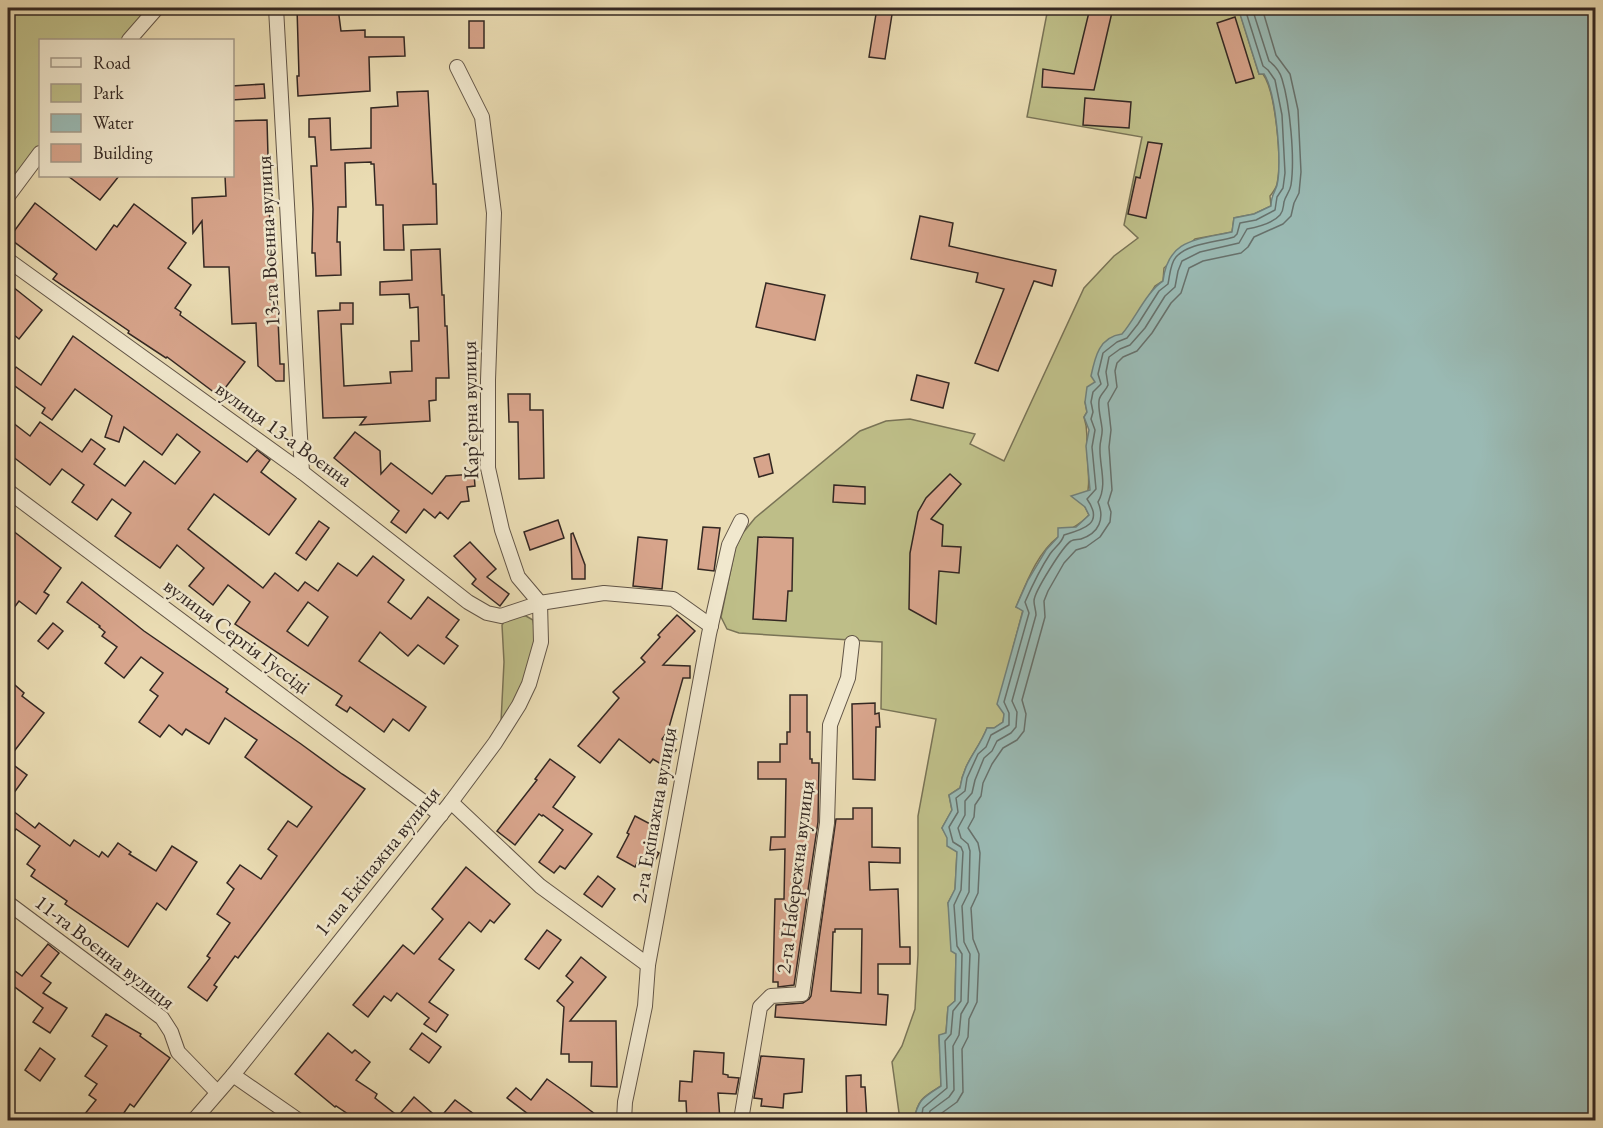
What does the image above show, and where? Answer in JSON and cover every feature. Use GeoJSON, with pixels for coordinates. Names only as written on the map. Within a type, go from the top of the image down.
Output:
{"type":"FeatureCollection","features":[{"type":"Feature","properties":{"kind":"street"},"geometry":{"type":"LineString","coordinates":[[130,39],[157,8]]}},
{"type":"Feature","properties":{"kind":"street","name":"13-та Воєнна вулиця"},"geometry":{"type":"LineString","coordinates":[[276,8],[302,472]]}},
{"type":"Feature","properties":{"kind":"street","name":"Карʼєрна вулиця"},"geometry":{"type":"LineString","coordinates":[[458,67],[482,117],[494,213],[488,380],[488,468],[502,530],[518,577],[540,603]]}},
{"type":"Feature","properties":{"kind":"street"},"geometry":{"type":"LineString","coordinates":[[8,196],[39,154]]}},
{"type":"Feature","properties":{"kind":"street","name":"вулиця 13-а Воєнна"},"geometry":{"type":"LineString","coordinates":[[8,260],[302,472],[468,602],[487,613],[501,616],[540,603]]}},
{"type":"Feature","properties":{"kind":"street","name":"вулиця Сергія Гуссіді"},"geometry":{"type":"LineString","coordinates":[[8,491],[441,815]]}},
{"type":"Feature","properties":{"kind":"street","name":"2-га Екіпажна вулиця"},"geometry":{"type":"LineString","coordinates":[[624,1120],[625,1102],[645,1006],[648,965],[711,626],[729,545],[741,521]]}},
{"type":"Feature","properties":{"kind":"street"},"geometry":{"type":"LineString","coordinates":[[540,603],[603,593],[673,598],[711,626]]}},
{"type":"Feature","properties":{"kind":"street","name":"1-ша Екіпажна вулиця"},"geometry":{"type":"LineString","coordinates":[[194,1120],[233,1075],[441,815],[495,743],[519,705],[529,684],[541,642],[540,603]]}},
{"type":"Feature","properties":{"kind":"street","name":"2-га Набережна вулиця"},"geometry":{"type":"LineString","coordinates":[[741,1120],[760,1007],[771,996],[802,994],[826,823],[830,725],[848,678],[852,643]]}},
{"type":"Feature","properties":{"kind":"street"},"geometry":{"type":"LineString","coordinates":[[451,802],[540,886],[648,965]]}},
{"type":"Feature","properties":{"kind":"street","name":"11-та Воєнна вулиця"},"geometry":{"type":"LineString","coordinates":[[8,903],[162,1018],[171,1032],[178,1052],[217,1092]]}},
{"type":"Feature","properties":{"kind":"street"},"geometry":{"type":"LineString","coordinates":[[233,1075],[298,1120]]}},
{"type":"Feature","properties":{"kind":"green space"},"geometry":{"type":"Polygon","coordinates":[[[8,8],[151,8],[124,39],[39,39],[39,146],[8,187],[8,8]]]}},
{"type":"Feature","properties":{"kind":"green space"},"geometry":{"type":"Polygon","coordinates":[[[1048,8],[1228,8],[1240,13],[1259,74],[1263,74],[1268,83],[1271,96],[1278,144],[1277,184],[1270,196],[1271,206],[1254,214],[1234,218],[1232,232],[1195,239],[1164,268],[1163,281],[1155,286],[1122,335],[1085,402],[1089,478],[1085,507],[1089,515],[1051,544],[1033,569],[1016,607],[1023,610],[1013,648],[1003,722],[994,728],[987,728],[968,763],[960,788],[949,795],[952,810],[942,828],[957,852],[955,890],[948,903],[956,954],[955,1001],[948,1007],[946,1033],[939,1036],[941,1086],[922,1099],[917,1107],[914,1120],[900,1120],[892,1062],[902,1046],[915,1009],[918,955],[918,816],[936,719],[881,709],[882,642],[739,633],[727,629],[721,617],[735,549],[742,534],[755,518],[860,431],[886,421],[910,419],[975,434],[970,444],[1004,461],[1084,288],[1114,256],[1138,238],[1124,225],[1142,137],[1027,117],[1048,8]]]}},
{"type":"Feature","properties":{"kind":"green space"},"geometry":{"type":"Polygon","coordinates":[[[515,615],[526,616],[533,620],[535,644],[522,685],[501,722],[504,662],[502,625],[506,619],[515,615]]]}},
{"type":"Feature","properties":{"kind":"water"},"geometry":{"type":"Polygon","coordinates":[[[1228,8],[1595,8],[1595,1120],[914,1120],[923,1099],[941,1086],[939,1035],[946,1033],[948,1007],[955,1001],[956,954],[951,951],[948,903],[955,889],[957,852],[947,846],[947,838],[942,828],[952,810],[949,795],[960,788],[968,763],[987,728],[994,728],[1003,722],[1004,714],[997,704],[1023,611],[1016,607],[1028,580],[1046,550],[1058,537],[1058,528],[1076,527],[1089,515],[1085,507],[1071,496],[1090,490],[1086,446],[1089,430],[1084,417],[1087,412],[1085,402],[1087,387],[1095,382],[1091,376],[1099,349],[1108,339],[1122,334],[1152,291],[1163,281],[1166,267],[1178,249],[1196,240],[1232,232],[1234,218],[1254,214],[1271,206],[1279,169],[1272,95],[1264,74],[1259,74],[1240,14],[1228,8]]]}},
{"type":"Feature","properties":{"kind":"building"},"geometry":{"type":"Polygon","coordinates":[[[297,8],[338,8],[341,31],[365,30],[365,37],[404,37],[405,56],[369,57],[370,91],[298,96],[297,8]]]}},
{"type":"Feature","properties":{"kind":"building"},"geometry":{"type":"Polygon","coordinates":[[[877,8],[893,8],[885,59],[869,57],[877,8]]]}},
{"type":"Feature","properties":{"kind":"building"},"geometry":{"type":"Polygon","coordinates":[[[1090,8],[1113,8],[1094,90],[1042,87],[1043,69],[1074,74],[1090,8]]]}},
{"type":"Feature","properties":{"kind":"building"},"geometry":{"type":"Polygon","coordinates":[[[1235,17],[1254,78],[1236,83],[1217,23],[1235,17]]]}},
{"type":"Feature","properties":{"kind":"building"},"geometry":{"type":"Polygon","coordinates":[[[469,21],[484,21],[484,48],[469,48],[469,21]]]}},
{"type":"Feature","properties":{"kind":"building"},"geometry":{"type":"Polygon","coordinates":[[[264,84],[265,98],[234,100],[234,86],[264,84]]]}},
{"type":"Feature","properties":{"kind":"building"},"geometry":{"type":"Polygon","coordinates":[[[428,91],[437,224],[403,225],[404,250],[384,250],[383,205],[376,205],[374,164],[371,162],[345,163],[346,207],[338,207],[337,242],[340,242],[341,275],[316,276],[315,253],[312,253],[311,166],[317,166],[315,137],[309,137],[309,119],[330,118],[331,150],[371,148],[371,108],[398,106],[397,92],[428,91]]]}},
{"type":"Feature","properties":{"kind":"building"},"geometry":{"type":"Polygon","coordinates":[[[1085,98],[1131,102],[1129,128],[1083,125],[1085,98]]]}},
{"type":"Feature","properties":{"kind":"building"},"geometry":{"type":"Polygon","coordinates":[[[267,120],[270,229],[274,228],[280,364],[284,364],[284,381],[276,381],[258,366],[256,323],[232,324],[229,267],[204,267],[202,221],[193,233],[192,198],[226,196],[225,177],[234,177],[234,121],[267,120]]]}},
{"type":"Feature","properties":{"kind":"building"},"geometry":{"type":"Polygon","coordinates":[[[1148,142],[1162,144],[1146,218],[1128,214],[1136,177],[1140,178],[1148,142]]]}},
{"type":"Feature","properties":{"kind":"building"},"geometry":{"type":"Polygon","coordinates":[[[69,177],[118,177],[100,200],[69,177]]]}},
{"type":"Feature","properties":{"kind":"building"},"geometry":{"type":"Polygon","coordinates":[[[35,203],[96,250],[114,225],[117,227],[134,204],[186,243],[168,268],[191,285],[175,308],[181,312],[180,315],[245,362],[219,396],[167,357],[128,333],[129,331],[53,279],[57,274],[9,238],[35,203]]]}},
{"type":"Feature","properties":{"kind":"building"},"geometry":{"type":"Polygon","coordinates":[[[920,216],[953,223],[949,246],[1056,270],[1052,286],[1034,281],[998,371],[975,363],[1004,289],[976,282],[978,273],[911,259],[920,216]]]}},
{"type":"Feature","properties":{"kind":"building"},"geometry":{"type":"Polygon","coordinates":[[[440,249],[449,378],[436,378],[436,400],[429,401],[430,421],[360,425],[366,417],[323,418],[318,311],[340,310],[340,303],[353,303],[353,324],[341,324],[344,386],[391,383],[390,372],[412,371],[411,341],[419,341],[418,307],[410,308],[409,294],[380,295],[380,282],[412,280],[411,250],[440,249]]]}},
{"type":"Feature","properties":{"kind":"building"},"geometry":{"type":"Polygon","coordinates":[[[8,283],[42,310],[19,339],[8,330],[8,283]]]}},
{"type":"Feature","properties":{"kind":"building"},"geometry":{"type":"Polygon","coordinates":[[[766,283],[825,295],[815,340],[756,327],[766,283]]]}},
{"type":"Feature","properties":{"kind":"building"},"geometry":{"type":"Polygon","coordinates":[[[73,336],[247,462],[257,450],[270,460],[261,472],[296,499],[269,535],[214,494],[188,529],[263,588],[275,573],[298,591],[305,582],[318,591],[338,563],[357,576],[373,556],[404,580],[388,602],[411,619],[428,597],[459,620],[446,637],[458,646],[444,664],[418,645],[408,656],[380,632],[359,661],[426,707],[409,731],[393,719],[384,732],[350,707],[347,712],[336,705],[342,696],[235,624],[250,602],[228,585],[213,605],[189,586],[204,568],[177,545],[160,568],[115,536],[131,513],[112,499],[97,520],[72,502],[84,485],[62,469],[50,485],[8,453],[8,419],[30,436],[40,422],[82,452],[91,439],[105,449],[94,464],[125,486],[144,461],[175,484],[200,452],[177,434],[162,455],[124,427],[119,442],[105,437],[112,416],[75,389],[52,420],[42,413],[45,408],[8,381],[16,367],[41,385],[73,336]],[[308,602],[287,631],[308,646],[328,617],[308,602]]]}},
{"type":"Feature","properties":{"kind":"building"},"geometry":{"type":"Polygon","coordinates":[[[917,375],[949,383],[943,408],[911,400],[917,375]]]}},
{"type":"Feature","properties":{"kind":"building"},"geometry":{"type":"Polygon","coordinates":[[[508,394],[530,394],[530,410],[543,410],[544,478],[519,479],[518,422],[509,422],[508,394]]]}},
{"type":"Feature","properties":{"kind":"building"},"geometry":{"type":"Polygon","coordinates":[[[355,432],[380,451],[381,474],[391,463],[432,494],[446,476],[474,474],[475,486],[467,487],[469,501],[461,502],[448,519],[440,512],[435,518],[424,509],[406,533],[391,522],[399,511],[334,458],[355,432]]]}},
{"type":"Feature","properties":{"kind":"building"},"geometry":{"type":"Polygon","coordinates":[[[769,454],[773,473],[759,477],[754,458],[769,454]]]}},
{"type":"Feature","properties":{"kind":"building"},"geometry":{"type":"Polygon","coordinates":[[[950,474],[961,484],[931,519],[943,525],[942,546],[961,547],[959,573],[939,571],[936,624],[909,609],[910,553],[918,512],[926,498],[950,474]]]}},
{"type":"Feature","properties":{"kind":"building"},"geometry":{"type":"Polygon","coordinates":[[[834,485],[865,487],[865,504],[833,502],[834,485]]]}},
{"type":"Feature","properties":{"kind":"building"},"geometry":{"type":"Polygon","coordinates":[[[558,520],[564,538],[530,550],[524,532],[558,520]]]}},
{"type":"Feature","properties":{"kind":"building"},"geometry":{"type":"Polygon","coordinates":[[[319,521],[329,528],[306,560],[296,553],[319,521]]]}},
{"type":"Feature","properties":{"kind":"building"},"geometry":{"type":"Polygon","coordinates":[[[8,527],[61,568],[44,592],[49,595],[36,614],[19,601],[8,616],[8,527]]]}},
{"type":"Feature","properties":{"kind":"building"},"geometry":{"type":"Polygon","coordinates":[[[703,527],[720,528],[714,571],[698,569],[703,527]]]}},
{"type":"Feature","properties":{"kind":"building"},"geometry":{"type":"Polygon","coordinates":[[[573,533],[585,565],[585,579],[572,579],[571,534],[573,533]]]}},
{"type":"Feature","properties":{"kind":"building"},"geometry":{"type":"Polygon","coordinates":[[[638,537],[667,540],[662,589],[633,586],[638,537]]]}},
{"type":"Feature","properties":{"kind":"building"},"geometry":{"type":"Polygon","coordinates":[[[758,537],[793,538],[792,591],[788,591],[786,621],[753,619],[758,537]]]}},
{"type":"Feature","properties":{"kind":"building"},"geometry":{"type":"Polygon","coordinates":[[[470,542],[496,569],[487,577],[509,594],[500,606],[472,584],[476,579],[454,556],[470,542]]]}},
{"type":"Feature","properties":{"kind":"building"},"geometry":{"type":"Polygon","coordinates":[[[82,582],[144,631],[228,689],[226,692],[365,789],[238,958],[235,956],[214,985],[217,987],[207,1001],[188,987],[210,958],[207,956],[230,923],[217,914],[234,889],[227,883],[240,865],[261,879],[277,856],[268,849],[288,821],[297,827],[312,807],[245,757],[257,740],[225,718],[209,744],[186,729],[182,735],[169,725],[160,737],[139,722],[158,696],[150,690],[163,673],[141,657],[124,678],[105,663],[117,647],[102,636],[105,632],[100,626],[67,602],[82,582]]]}},
{"type":"Feature","properties":{"kind":"building"},"geometry":{"type":"Polygon","coordinates":[[[677,615],[695,631],[663,665],[690,666],[690,678],[683,678],[668,731],[662,739],[676,750],[664,766],[653,759],[650,763],[619,739],[600,763],[578,746],[619,698],[613,692],[645,662],[641,658],[677,615]]]}},
{"type":"Feature","properties":{"kind":"building"},"geometry":{"type":"Polygon","coordinates":[[[53,623],[63,631],[48,649],[38,641],[53,623]]]}},
{"type":"Feature","properties":{"kind":"building"},"geometry":{"type":"Polygon","coordinates":[[[8,679],[24,693],[22,696],[44,713],[8,759],[8,679]]]}},
{"type":"Feature","properties":{"kind":"building"},"geometry":{"type":"Polygon","coordinates":[[[790,695],[807,695],[810,759],[812,763],[819,763],[818,822],[794,985],[778,987],[778,982],[773,982],[775,899],[784,899],[785,849],[770,850],[771,837],[785,837],[786,779],[758,779],[758,762],[780,762],[780,744],[787,744],[787,732],[790,732],[790,695]]]}},
{"type":"Feature","properties":{"kind":"building"},"geometry":{"type":"Polygon","coordinates":[[[875,703],[875,714],[879,713],[880,727],[876,727],[875,780],[853,779],[852,704],[875,703]]]}},
{"type":"Feature","properties":{"kind":"building"},"geometry":{"type":"Polygon","coordinates":[[[550,759],[575,777],[553,807],[592,834],[565,869],[560,866],[554,873],[539,862],[563,830],[543,815],[539,814],[515,845],[497,831],[537,780],[535,779],[550,759]]]}},
{"type":"Feature","properties":{"kind":"building"},"geometry":{"type":"Polygon","coordinates":[[[8,761],[27,775],[8,801],[8,761]]]}},
{"type":"Feature","properties":{"kind":"building"},"geometry":{"type":"Polygon","coordinates":[[[8,807],[35,828],[39,823],[70,846],[74,840],[99,857],[102,852],[108,857],[118,843],[131,852],[129,854],[156,871],[172,846],[197,862],[166,910],[157,903],[128,947],[65,904],[67,901],[31,876],[35,870],[27,864],[40,846],[16,829],[8,840],[8,807]]]}},
{"type":"Feature","properties":{"kind":"building"},"geometry":{"type":"Polygon","coordinates":[[[853,808],[872,808],[872,847],[900,848],[900,863],[869,862],[870,890],[898,889],[900,947],[910,947],[910,964],[878,964],[878,994],[888,995],[886,1025],[775,1017],[776,1005],[803,1003],[811,996],[836,819],[853,819],[853,808]],[[835,929],[833,932],[831,991],[861,993],[862,929],[835,929]]]}},
{"type":"Feature","properties":{"kind":"building"},"geometry":{"type":"Polygon","coordinates":[[[635,816],[656,827],[646,846],[659,853],[652,866],[639,859],[635,867],[617,857],[635,816]]]}},
{"type":"Feature","properties":{"kind":"building"},"geometry":{"type":"Polygon","coordinates":[[[466,867],[510,904],[494,923],[490,920],[481,932],[469,922],[439,959],[454,970],[429,1002],[448,1015],[436,1032],[424,1024],[429,1018],[397,993],[391,1001],[384,996],[368,1017],[353,1005],[403,945],[414,954],[443,919],[432,909],[466,867]]]}},
{"type":"Feature","properties":{"kind":"building"},"geometry":{"type":"Polygon","coordinates":[[[598,876],[615,889],[602,907],[584,894],[598,876]]]}},
{"type":"Feature","properties":{"kind":"building"},"geometry":{"type":"Polygon","coordinates":[[[547,930],[561,940],[539,969],[525,959],[547,930]]]}},
{"type":"Feature","properties":{"kind":"building"},"geometry":{"type":"Polygon","coordinates":[[[48,944],[59,953],[41,976],[51,983],[43,993],[67,1008],[50,1033],[33,1022],[43,1008],[8,982],[8,966],[22,976],[48,944]]]}},
{"type":"Feature","properties":{"kind":"building"},"geometry":{"type":"Polygon","coordinates":[[[581,957],[606,977],[570,1021],[616,1021],[617,1087],[591,1086],[592,1062],[569,1062],[569,1054],[561,1054],[564,1007],[557,1001],[573,982],[566,976],[581,957]]]}},
{"type":"Feature","properties":{"kind":"building"},"geometry":{"type":"Polygon","coordinates":[[[106,1014],[141,1034],[140,1036],[170,1058],[134,1107],[130,1104],[119,1120],[80,1120],[96,1100],[89,1095],[97,1084],[85,1076],[107,1046],[92,1036],[106,1014]]]}},
{"type":"Feature","properties":{"kind":"building"},"geometry":{"type":"Polygon","coordinates":[[[328,1033],[352,1053],[355,1050],[370,1062],[356,1080],[377,1094],[375,1098],[398,1116],[414,1097],[439,1119],[455,1100],[482,1120],[357,1120],[335,1107],[295,1074],[328,1033]]]}},
{"type":"Feature","properties":{"kind":"building"},"geometry":{"type":"Polygon","coordinates":[[[422,1033],[441,1047],[429,1063],[410,1049],[422,1033]]]}},
{"type":"Feature","properties":{"kind":"building"},"geometry":{"type":"Polygon","coordinates":[[[40,1048],[55,1059],[40,1081],[25,1070],[40,1048]]]}},
{"type":"Feature","properties":{"kind":"building"},"geometry":{"type":"Polygon","coordinates":[[[694,1051],[724,1053],[723,1074],[739,1078],[736,1094],[718,1093],[720,1120],[687,1120],[686,1101],[679,1101],[680,1081],[692,1082],[694,1051]]]}},
{"type":"Feature","properties":{"kind":"building"},"geometry":{"type":"Polygon","coordinates":[[[761,1056],[804,1059],[802,1092],[784,1094],[783,1108],[761,1106],[762,1099],[754,1098],[761,1056]]]}},
{"type":"Feature","properties":{"kind":"building"},"geometry":{"type":"Polygon","coordinates":[[[861,1075],[861,1087],[865,1087],[867,1120],[847,1120],[846,1076],[861,1075]]]}},
{"type":"Feature","properties":{"kind":"building"},"geometry":{"type":"Polygon","coordinates":[[[547,1079],[603,1120],[536,1120],[507,1098],[516,1088],[531,1100],[547,1079]]]}}]}
